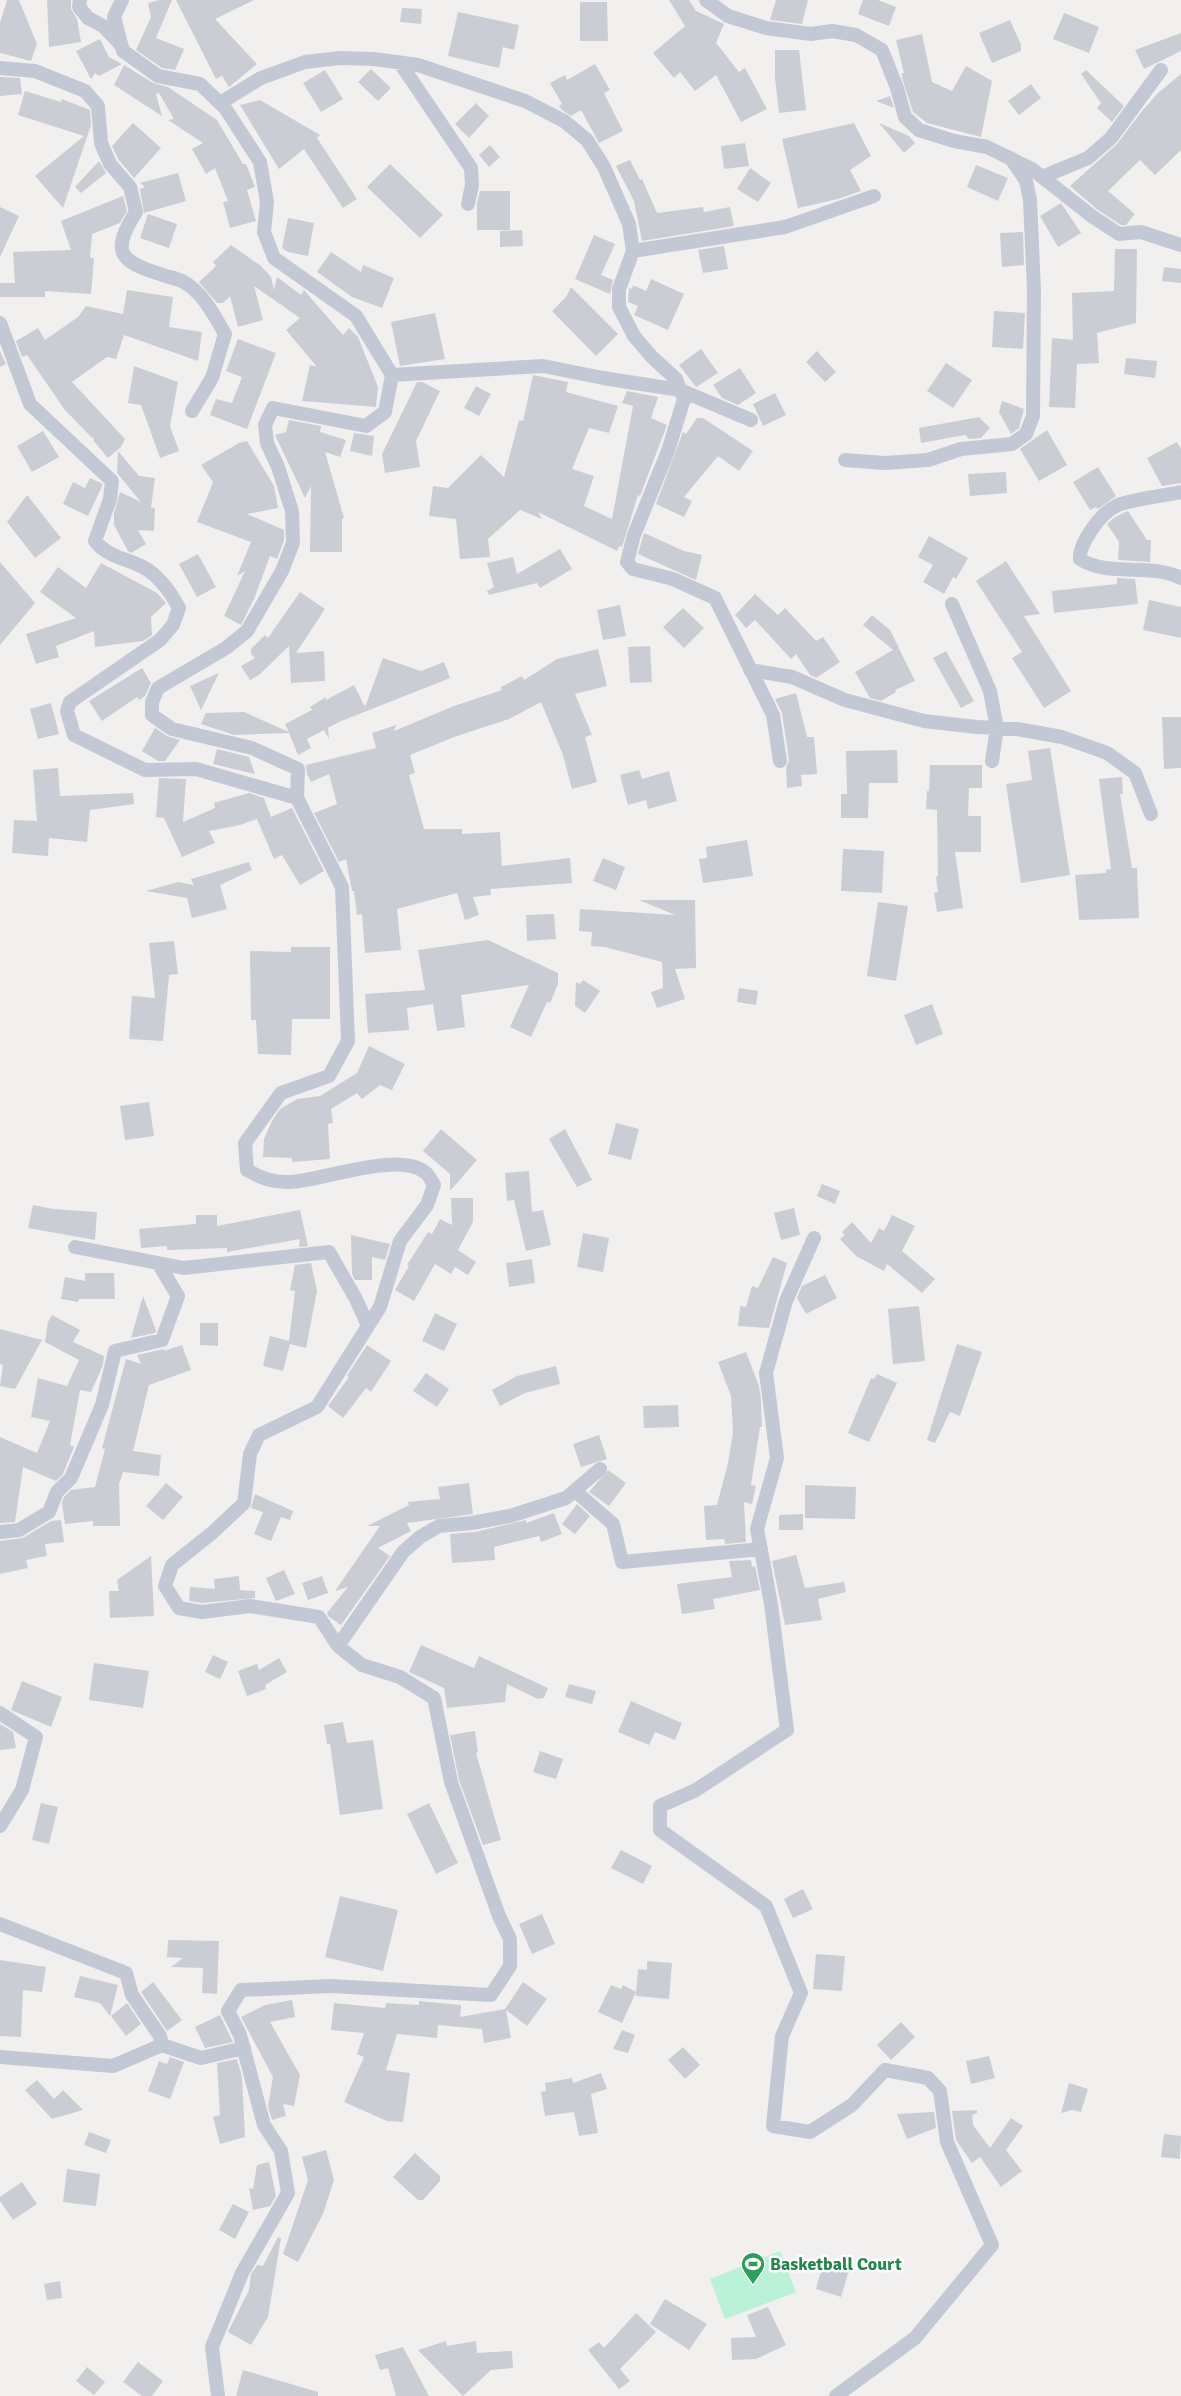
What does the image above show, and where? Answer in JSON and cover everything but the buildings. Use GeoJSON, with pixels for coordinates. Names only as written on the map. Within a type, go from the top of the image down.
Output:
{"type":"FeatureCollection","features":[{"type":"Feature","properties":{"kind":"street"},"geometry":{"type":"LineString","coordinates":[[80,0],[78,7],[88,18],[103,26],[121,45]]}},
{"type":"Feature","properties":{"kind":"street"},"geometry":{"type":"LineString","coordinates":[[122,0],[114,17],[123,51],[158,76],[200,84],[220,103],[260,162],[267,202],[264,232],[274,258],[356,316],[392,375],[384,412],[366,426],[273,408],[265,425],[267,443],[292,511],[293,543],[282,572],[247,631],[226,648],[158,688],[152,702],[152,715],[172,729],[252,748],[298,770],[297,798],[342,887],[348,1040],[329,1076],[281,1093],[245,1143],[247,1170],[266,1181],[290,1182],[374,1166],[401,1164],[425,1172],[434,1185],[427,1205],[400,1241],[380,1307],[317,1407],[259,1435],[250,1454],[244,1503],[218,1528],[172,1565],[165,1586],[179,1608],[202,1612],[250,1606],[319,1617],[338,1646],[362,1665],[400,1677],[434,1698],[451,1782],[499,1916],[510,1939],[510,1966],[491,1995],[331,1986],[241,1990],[228,2011],[244,2048],[264,2125],[281,2151],[288,2193],[242,2273],[212,2347],[218,2396]]}},
{"type":"Feature","properties":{"kind":"street"},"geometry":{"type":"LineString","coordinates":[[706,0],[728,16],[766,28],[811,34],[832,31],[856,35],[882,50],[897,88],[905,118],[918,130],[954,141],[987,147],[1012,159],[1042,177],[1093,217],[1119,234],[1141,232],[1181,245]]}},
{"type":"Feature","properties":{"kind":"street"},"geometry":{"type":"LineString","coordinates":[[220,103],[261,78],[305,62],[340,58],[400,63],[418,65],[525,101],[564,121],[587,140],[604,167],[629,224],[633,251],[619,289],[619,307],[634,336],[652,357],[676,379],[684,399],[673,434],[634,535],[627,562],[633,568],[673,579],[715,598],[774,715],[780,761]]}},
{"type":"Feature","properties":{"kind":"street"},"geometry":{"type":"LineString","coordinates":[[400,63],[471,168],[472,185],[468,204]]}},
{"type":"Feature","properties":{"kind":"street"},"geometry":{"type":"LineString","coordinates":[[0,68],[35,71],[63,81],[85,92],[98,106],[101,143],[110,164],[130,188],[136,212],[125,230],[120,243],[122,253],[140,267],[182,281],[208,304],[226,334],[212,378],[192,411]]}},
{"type":"Feature","properties":{"kind":"street"},"geometry":{"type":"LineString","coordinates":[[1042,177],[1088,158],[1111,138],[1161,70]]}},
{"type":"Feature","properties":{"kind":"street"},"geometry":{"type":"LineString","coordinates":[[845,460],[885,463],[928,460],[961,449],[1012,444],[1026,434],[1033,416],[1034,289],[1030,200],[1026,180],[1012,159]]}},
{"type":"Feature","properties":{"kind":"street"},"geometry":{"type":"LineString","coordinates":[[633,251],[785,227],[874,196]]}},
{"type":"Feature","properties":{"kind":"street"},"geometry":{"type":"LineString","coordinates":[[0,323],[30,404],[112,481],[110,499],[95,541],[103,551],[145,568],[170,592],[179,608],[173,625],[160,640],[70,702],[67,711],[74,734],[145,770],[196,769],[297,798]]}},
{"type":"Feature","properties":{"kind":"street"},"geometry":{"type":"LineString","coordinates":[[392,375],[543,366],[680,390],[751,420]]}},
{"type":"Feature","properties":{"kind":"street"},"geometry":{"type":"LineString","coordinates":[[1181,492],[1116,506],[1091,529],[1079,550],[1080,559],[1088,564],[1127,569],[1152,569],[1172,573],[1181,578]]}},
{"type":"Feature","properties":{"kind":"street"},"geometry":{"type":"LineString","coordinates":[[952,604],[990,691],[997,728],[992,761]]}},
{"type":"Feature","properties":{"kind":"street"},"geometry":{"type":"LineString","coordinates":[[750,670],[792,677],[845,700],[924,721],[1017,729],[1062,737],[1107,753],[1135,773],[1151,814]]}},
{"type":"Feature","properties":{"kind":"street"},"geometry":{"type":"LineString","coordinates":[[814,1238],[786,1301],[766,1373],[777,1458],[757,1529],[771,1604],[787,1730],[696,1790],[660,1806],[660,1830],[766,1906],[801,1993],[782,2036],[773,2126],[810,2132],[852,2105],[885,2070],[928,2078],[940,2091],[947,2142],[992,2246],[915,2338],[836,2396]]}},
{"type":"Feature","properties":{"kind":"street"},"geometry":{"type":"LineString","coordinates":[[75,1247],[184,1268],[329,1252],[356,1299],[368,1326]]}},
{"type":"Feature","properties":{"kind":"street"},"geometry":{"type":"LineString","coordinates":[[0,1532],[19,1530],[49,1512],[57,1492],[71,1478],[102,1404],[115,1351],[162,1340],[178,1296],[158,1263]]}},
{"type":"Feature","properties":{"kind":"street"},"geometry":{"type":"LineString","coordinates":[[338,1646],[403,1552],[420,1537],[439,1526],[472,1523],[546,1506],[566,1498],[600,1469]]}},
{"type":"Feature","properties":{"kind":"street"},"geometry":{"type":"LineString","coordinates":[[575,1491],[613,1524],[622,1562],[761,1548]]}},
{"type":"Feature","properties":{"kind":"street"},"geometry":{"type":"LineString","coordinates":[[0,1712],[36,1736],[22,1790],[0,1826]]}},
{"type":"Feature","properties":{"kind":"street"},"geometry":{"type":"LineString","coordinates":[[0,1924],[126,1973],[132,1994],[160,2036],[162,2045]]}},
{"type":"Feature","properties":{"kind":"street"},"geometry":{"type":"LineString","coordinates":[[0,2057],[113,2066],[162,2045],[201,2058],[244,2048]]}},
{"type":"Feature","properties":{"kind":"green space","name":"Basketball Court"},"geometry":{"type":"Polygon","coordinates":[[[780,2251],[796,2292],[725,2319],[710,2279],[780,2251]]]}},
{"type":"Feature","properties":{"kind":"place","name":"Basketball Court"},"geometry":{"type":"Point","coordinates":[753,2285]}}]}
